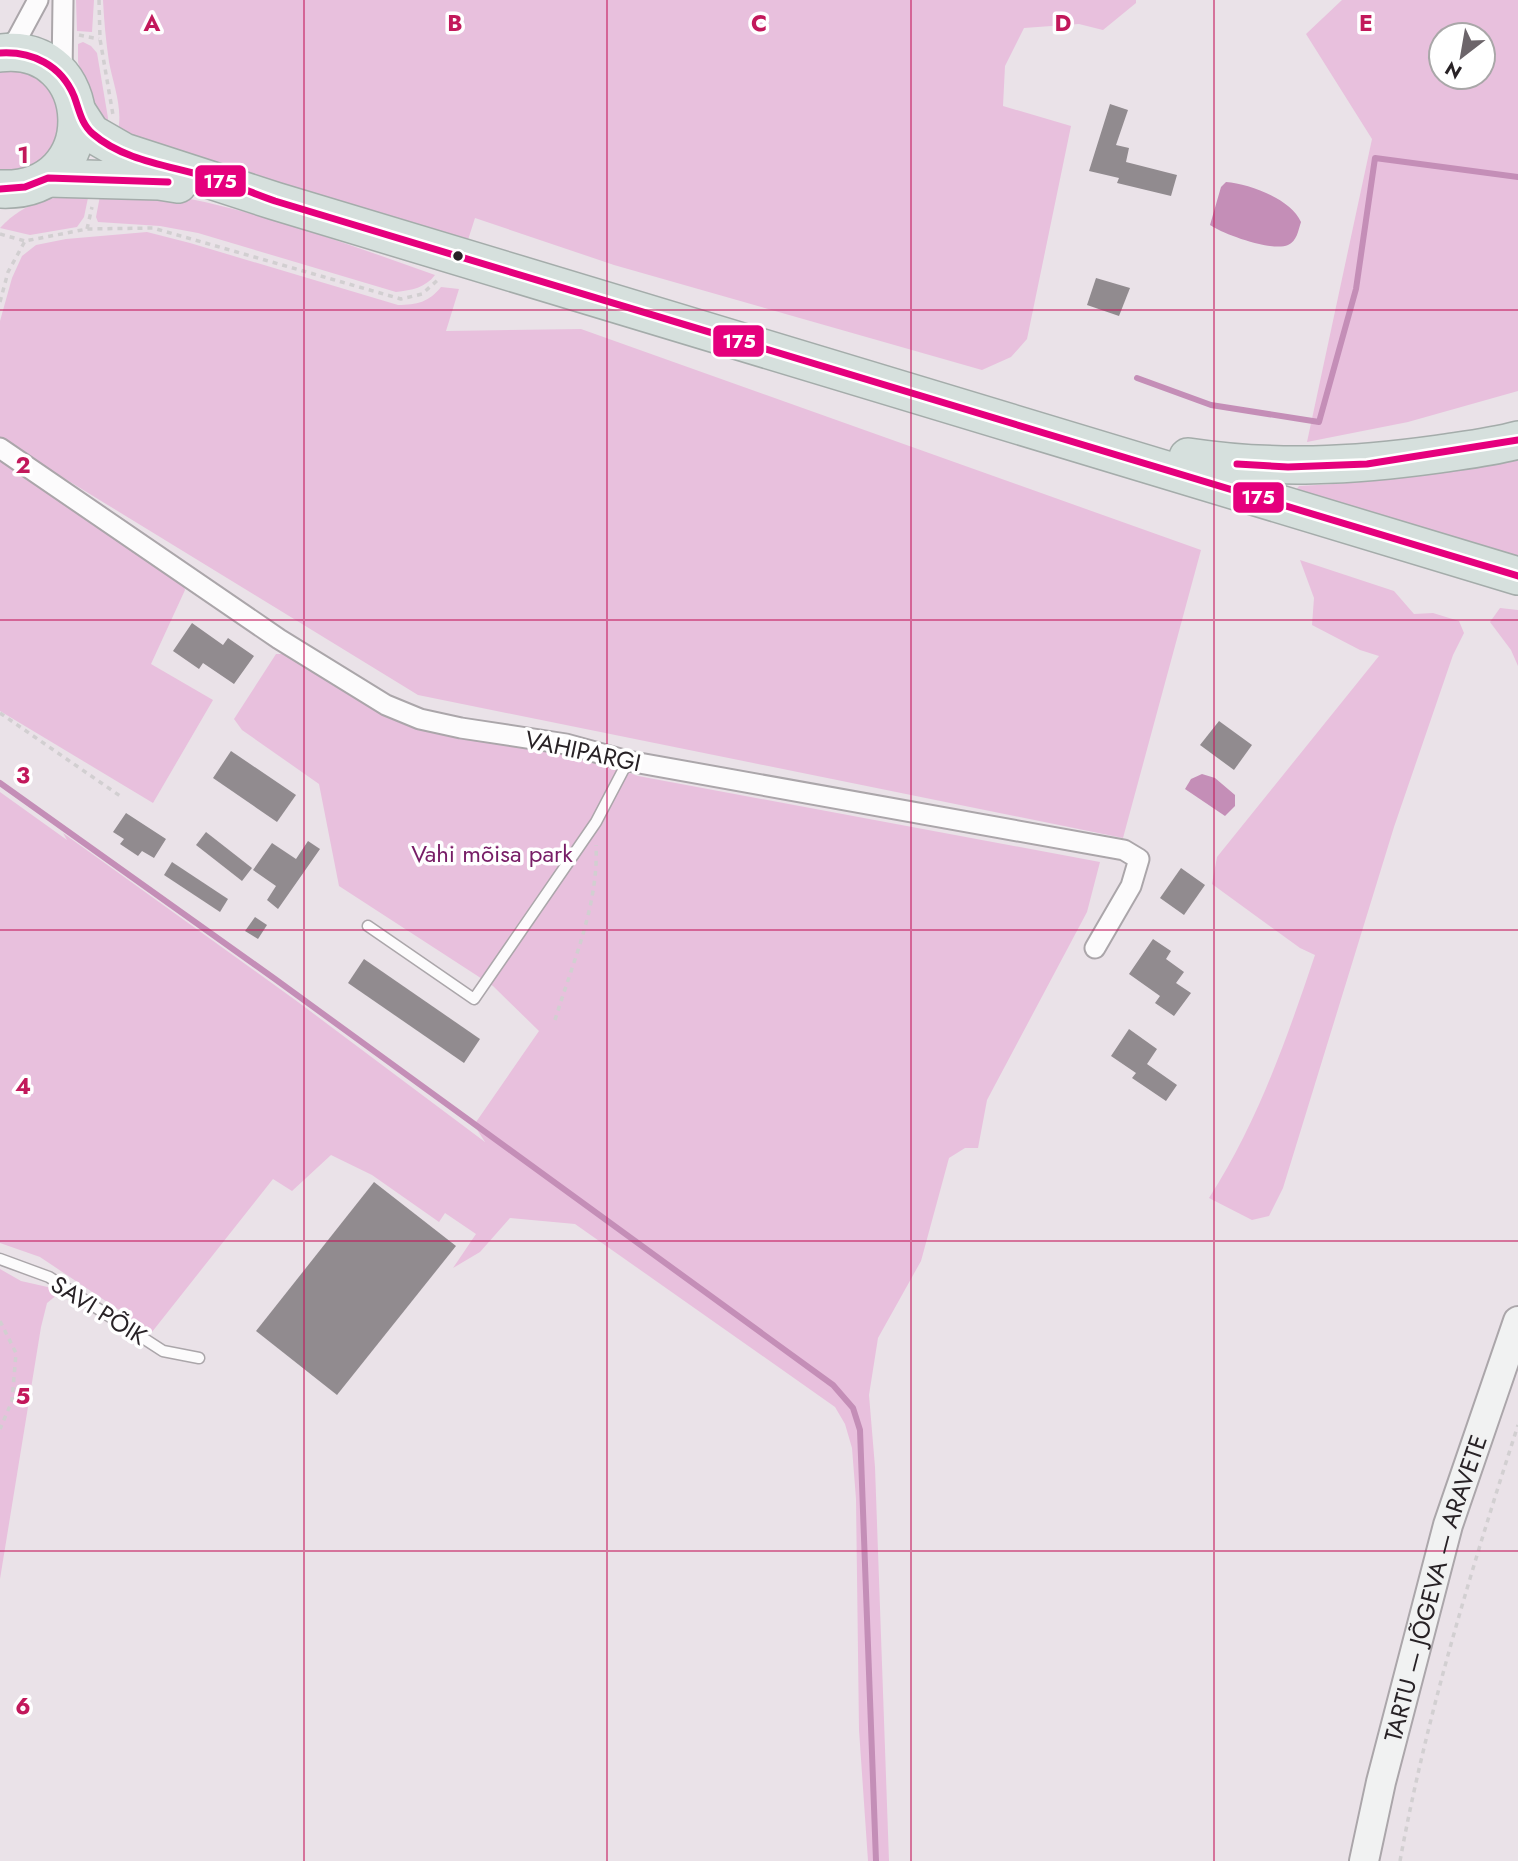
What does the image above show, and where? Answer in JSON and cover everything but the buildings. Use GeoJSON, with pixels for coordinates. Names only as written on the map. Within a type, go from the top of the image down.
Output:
{"type":"FeatureCollection","features":[{"type":"Feature","properties":{"kind":"highway"},"geometry":{"type":"LineString","coordinates":[[2,52],[25,53],[46,62],[62,76],[73,93],[78,113],[78,132],[72,150],[62,165],[16,191]]}},
{"type":"Feature","properties":{"kind":"highway"},"geometry":{"type":"LineString","coordinates":[[78,113],[91,133],[124,152],[275,201],[1518,576]]}},
{"type":"Feature","properties":{"kind":"highway"},"geometry":{"type":"LineString","coordinates":[[16,191],[159,181],[275,201]]}},
{"type":"Feature","properties":{"kind":"highway"},"geometry":{"type":"LineString","coordinates":[[1036,429],[1172,455],[1288,467],[1367,464],[1518,440]]}},
{"type":"Feature","properties":{"kind":"main road","name":"TARTU — JÕGEVA — ARAVETE"},"geometry":{"type":"LineString","coordinates":[[1364,1861],[1381,1782],[1448,1525],[1518,1321]]}},
{"type":"Feature","properties":{"kind":"street"},"geometry":{"type":"LineString","coordinates":[[2,52],[17,39],[38,0]]}},
{"type":"Feature","properties":{"kind":"street"},"geometry":{"type":"LineString","coordinates":[[62,76],[63,0]]}},
{"type":"Feature","properties":{"kind":"street","name":"VAHIPARGI"},"geometry":{"type":"LineString","coordinates":[[0,448],[279,639],[386,705],[420,719],[566,744],[628,761],[1124,850],[1139,859],[1131,886],[1095,948]]}},
{"type":"Feature","properties":{"kind":"lane"},"geometry":{"type":"LineString","coordinates":[[368,926],[474,999],[596,822],[628,761]]}},
{"type":"Feature","properties":{"kind":"lane","name":"SAVI PÕIK"},"geometry":{"type":"LineString","coordinates":[[0,1259],[49,1278],[163,1351],[199,1359]]}},
{"type":"Feature","properties":{"kind":"path"},"geometry":{"type":"LineString","coordinates":[[0,234],[25,241],[88,229],[153,228],[401,299],[422,294],[438,281],[459,256]]}},
{"type":"Feature","properties":{"kind":"path"},"geometry":{"type":"LineString","coordinates":[[0,302],[9,272],[25,241]]}},
{"type":"Feature","properties":{"kind":"path"},"geometry":{"type":"LineString","coordinates":[[0,713],[123,798]]}},
{"type":"Feature","properties":{"kind":"path"},"geometry":{"type":"LineString","coordinates":[[555,1020],[582,939],[592,895],[597,855],[596,822]]}},
{"type":"Feature","properties":{"kind":"path"},"geometry":{"type":"LineString","coordinates":[[0,1321],[16,1353],[12,1401],[0,1429]]}},
{"type":"Feature","properties":{"kind":"path"},"geometry":{"type":"LineString","coordinates":[[1400,1861],[1415,1781],[1477,1554],[1518,1425]]}},
{"type":"Feature","properties":{"kind":"green space"},"geometry":{"type":"Polygon","coordinates":[[[76,0],[94,0],[92,32],[77,31],[76,0]]]}},
{"type":"Feature","properties":{"kind":"green space"},"geometry":{"type":"Polygon","coordinates":[[[103,0],[1136,0],[1136,3],[1103,30],[1079,24],[1024,28],[1005,66],[1003,106],[1071,126],[1027,339],[1011,357],[982,370],[614,265],[475,218],[466,246],[127,137],[118,130],[118,104],[109,62],[103,0]]]}},
{"type":"Feature","properties":{"kind":"green space"},"geometry":{"type":"Polygon","coordinates":[[[1342,0],[1518,0],[1518,391],[1408,422],[1307,442],[1372,139],[1306,34],[1342,0]]]}},
{"type":"Feature","properties":{"kind":"green space"},"geometry":{"type":"Polygon","coordinates":[[[83,42],[97,53],[107,126],[92,109],[78,62],[78,44],[83,42]]]}},
{"type":"Feature","properties":{"kind":"green space"},"geometry":{"type":"Polygon","coordinates":[[[17,70],[33,75],[47,85],[57,99],[63,132],[46,162],[0,174],[0,71],[17,70]]]}},
{"type":"Feature","properties":{"kind":"green space"},"geometry":{"type":"Polygon","coordinates":[[[89,193],[84,217],[77,227],[30,235],[0,228],[30,206],[52,198],[89,193]]]}},
{"type":"Feature","properties":{"kind":"green space"},"geometry":{"type":"Polygon","coordinates":[[[157,193],[263,217],[435,275],[422,286],[396,292],[198,233],[160,226],[98,222],[96,217],[100,196],[157,193]]]}},
{"type":"Feature","properties":{"kind":"green space"},"geometry":{"type":"Polygon","coordinates":[[[147,232],[398,305],[422,302],[441,287],[459,289],[446,331],[581,329],[1201,550],[1123,838],[418,695],[0,439],[0,321],[12,278],[22,256],[36,245],[66,239],[147,232]]]}},
{"type":"Feature","properties":{"kind":"green space"},"geometry":{"type":"Polygon","coordinates":[[[0,455],[183,582],[185,590],[151,664],[213,700],[153,803],[0,711],[0,455]]]}},
{"type":"Feature","properties":{"kind":"green space"},"geometry":{"type":"Polygon","coordinates":[[[1518,456],[1518,562],[1298,493],[1296,490],[1299,486],[1382,480],[1464,469],[1518,456]]]}},
{"type":"Feature","properties":{"kind":"green space"},"geometry":{"type":"Polygon","coordinates":[[[1300,560],[1394,591],[1414,614],[1433,613],[1459,621],[1464,633],[1453,655],[1394,827],[1283,1188],[1269,1216],[1252,1220],[1209,1198],[1256,1110],[1282,1049],[1315,955],[1300,948],[1212,884],[1217,857],[1379,656],[1360,650],[1312,625],[1314,598],[1300,560]]]}},
{"type":"Feature","properties":{"kind":"green space"},"geometry":{"type":"Polygon","coordinates":[[[1500,608],[1518,610],[1518,666],[1511,650],[1490,622],[1500,608]]]}},
{"type":"Feature","properties":{"kind":"green space","name":"Vahi mõisa park"},"geometry":{"type":"Polygon","coordinates":[[[276,654],[288,654],[391,719],[593,760],[638,776],[1100,862],[1087,912],[987,1100],[978,1148],[965,1148],[949,1158],[921,1261],[878,1338],[869,1395],[875,1467],[889,1861],[868,1861],[859,1730],[856,1499],[852,1448],[845,1424],[835,1407],[575,1224],[510,1218],[480,1252],[453,1268],[476,1234],[445,1213],[439,1222],[372,1175],[331,1155],[292,1191],[273,1179],[152,1332],[40,1257],[0,1243],[0,792],[67,840],[63,833],[298,1002],[485,1142],[474,1125],[539,1031],[493,986],[339,886],[319,784],[242,730],[234,719],[276,654]]]}},
{"type":"Feature","properties":{"kind":"green space"},"geometry":{"type":"Polygon","coordinates":[[[0,1269],[21,1281],[52,1288],[58,1294],[47,1303],[41,1327],[0,1579],[0,1269]]]}},
{"type":"Feature","properties":{"kind":"shaded area"},"geometry":{"type":"Polygon","coordinates":[[[1226,182],[1258,189],[1288,206],[1301,222],[1293,241],[1281,247],[1260,244],[1225,233],[1210,225],[1221,187],[1226,182]]]}},
{"type":"Feature","properties":{"kind":"shaded area"},"geometry":{"type":"Polygon","coordinates":[[[1202,774],[1215,778],[1235,795],[1235,806],[1225,816],[1185,789],[1191,779],[1202,774]]]}},
{"type":"Feature","properties":{"kind":"waterway"},"geometry":{"type":"LineString","coordinates":[[1137,378],[1211,405],[1319,422],[1356,289],[1375,158],[1518,177]]}},
{"type":"Feature","properties":{"kind":"waterway"},"geometry":{"type":"LineString","coordinates":[[0,783],[275,979],[833,1385],[853,1408],[860,1430],[876,1861]]}},
{"type":"Feature","properties":{"kind":"transit line","name":"175"},"geometry":{"type":"LineString","coordinates":[[0,53],[34,58],[53,68],[68,85],[89,130],[106,143],[135,157],[1518,576]]}},
{"type":"Feature","properties":{"kind":"transit line","name":"175"},"geometry":{"type":"LineString","coordinates":[[0,189],[25,187],[48,178],[168,182]]}},
{"type":"Feature","properties":{"kind":"transit line","name":"175"},"geometry":{"type":"LineString","coordinates":[[1237,464],[1288,467],[1367,464],[1518,440]]}}]}
